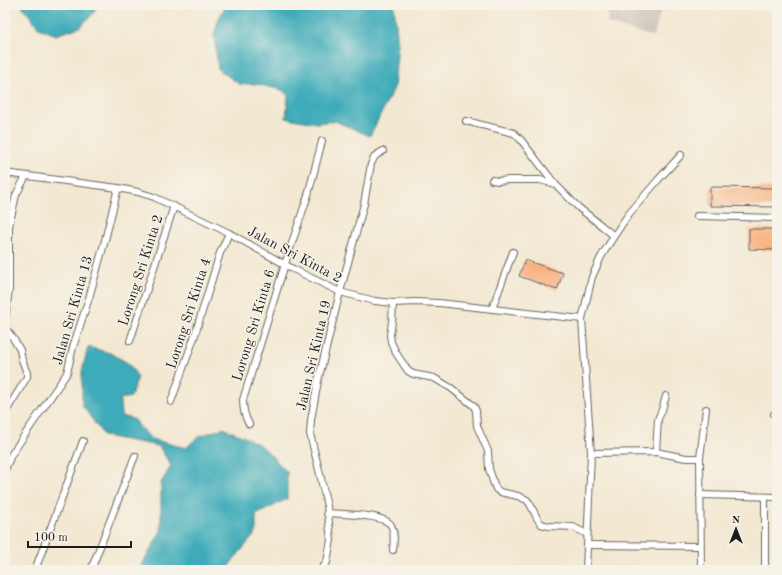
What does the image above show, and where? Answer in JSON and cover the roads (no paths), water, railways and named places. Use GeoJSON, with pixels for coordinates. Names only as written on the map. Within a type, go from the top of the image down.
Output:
{"type":"FeatureCollection","features":[{"type":"Feature","properties":{"kind":"street"},"geometry":{"type":"LineString","coordinates":[[466,121],[514,133],[522,140],[555,184],[579,208],[614,236]]}},
{"type":"Feature","properties":{"kind":"street","name":"Lorong Sri Kinta 6"},"geometry":{"type":"LineString","coordinates":[[249,424],[243,409],[243,400],[308,195],[322,141]]}},
{"type":"Feature","properties":{"kind":"street","name":"Jalan Sri Kinta 19"},"geometry":{"type":"LineString","coordinates":[[321,570],[327,562],[331,540],[320,474],[310,434],[311,420],[318,381],[364,204],[371,164],[375,156],[383,151]]}},
{"type":"Feature","properties":{"kind":"street"},"geometry":{"type":"LineString","coordinates":[[586,570],[591,453],[582,319],[592,277],[601,257],[628,215],[681,155]]}},
{"type":"Feature","properties":{"kind":"street","name":"Jalan Sri Kinta 2"},"geometry":{"type":"LineString","coordinates":[[5,173],[118,188],[154,197],[229,233],[340,292],[376,301],[393,303],[439,303],[582,319]]}},
{"type":"Feature","properties":{"kind":"street"},"geometry":{"type":"LineString","coordinates":[[5,320],[9,289],[7,244],[9,226],[16,195],[26,176]]}},
{"type":"Feature","properties":{"kind":"street"},"geometry":{"type":"LineString","coordinates":[[492,180],[540,180],[555,184]]}},
{"type":"Feature","properties":{"kind":"street","name":"Jalan Sri Kinta 13"},"geometry":{"type":"LineString","coordinates":[[5,467],[11,455],[67,374],[73,347],[89,298],[118,188]]}},
{"type":"Feature","properties":{"kind":"street","name":"Lorong Sri Kinta 2"},"geometry":{"type":"LineString","coordinates":[[130,342],[174,206]]}},
{"type":"Feature","properties":{"kind":"street"},"geometry":{"type":"LineString","coordinates":[[697,216],[777,218]]}},
{"type":"Feature","properties":{"kind":"street","name":"Lorong Sri Kinta 4"},"geometry":{"type":"LineString","coordinates":[[171,402],[194,338],[220,254],[229,233]]}},
{"type":"Feature","properties":{"kind":"street"},"geometry":{"type":"LineString","coordinates":[[492,309],[513,252]]}},
{"type":"Feature","properties":{"kind":"street"},"geometry":{"type":"LineString","coordinates":[[393,303],[390,335],[391,342],[396,353],[408,371],[413,374],[434,378],[451,388],[474,406],[476,411],[477,426],[488,451],[489,469],[496,489],[500,492],[518,496],[526,500],[530,504],[541,524],[549,526],[573,527],[587,534]]}},
{"type":"Feature","properties":{"kind":"street"},"geometry":{"type":"LineString","coordinates":[[5,328],[20,350],[27,373],[21,387],[6,411]]}},
{"type":"Feature","properties":{"kind":"street"},"geometry":{"type":"LineString","coordinates":[[656,452],[658,419],[666,396]]}},
{"type":"Feature","properties":{"kind":"street"},"geometry":{"type":"LineString","coordinates":[[701,570],[700,458],[706,409]]}},
{"type":"Feature","properties":{"kind":"street"},"geometry":{"type":"LineString","coordinates":[[35,570],[83,441]]}},
{"type":"Feature","properties":{"kind":"street"},"geometry":{"type":"LineString","coordinates":[[591,453],[656,452],[686,458],[700,458]]}},
{"type":"Feature","properties":{"kind":"street"},"geometry":{"type":"LineString","coordinates":[[91,570],[135,456]]}},
{"type":"Feature","properties":{"kind":"street"},"geometry":{"type":"LineString","coordinates":[[700,495],[777,497]]}},
{"type":"Feature","properties":{"kind":"street"},"geometry":{"type":"LineString","coordinates":[[765,497],[765,570]]}},
{"type":"Feature","properties":{"kind":"street"},"geometry":{"type":"LineString","coordinates":[[327,513],[369,516],[383,519],[390,524],[393,531],[393,550]]}},
{"type":"Feature","properties":{"kind":"street"},"geometry":{"type":"LineString","coordinates":[[586,545],[700,546]]}},
{"type":"Feature","properties":{"kind":"water"},"geometry":{"type":"Polygon","coordinates":[[[21,5],[98,5],[92,15],[80,27],[56,35],[39,28],[21,5]]]}},
{"type":"Feature","properties":{"kind":"water"},"geometry":{"type":"Polygon","coordinates":[[[226,5],[394,5],[398,44],[394,88],[370,136],[335,121],[317,123],[286,118],[288,96],[282,90],[256,84],[239,84],[218,69],[214,35],[219,18],[226,5]]]}},
{"type":"Feature","properties":{"kind":"water"},"geometry":{"type":"Polygon","coordinates":[[[88,347],[110,353],[128,363],[138,377],[131,397],[120,399],[121,416],[133,419],[151,439],[186,448],[198,437],[223,428],[247,438],[263,447],[287,472],[287,499],[256,515],[256,533],[230,564],[229,570],[139,570],[161,531],[161,483],[171,466],[159,446],[104,436],[82,405],[82,371],[88,347]]]}}]}
